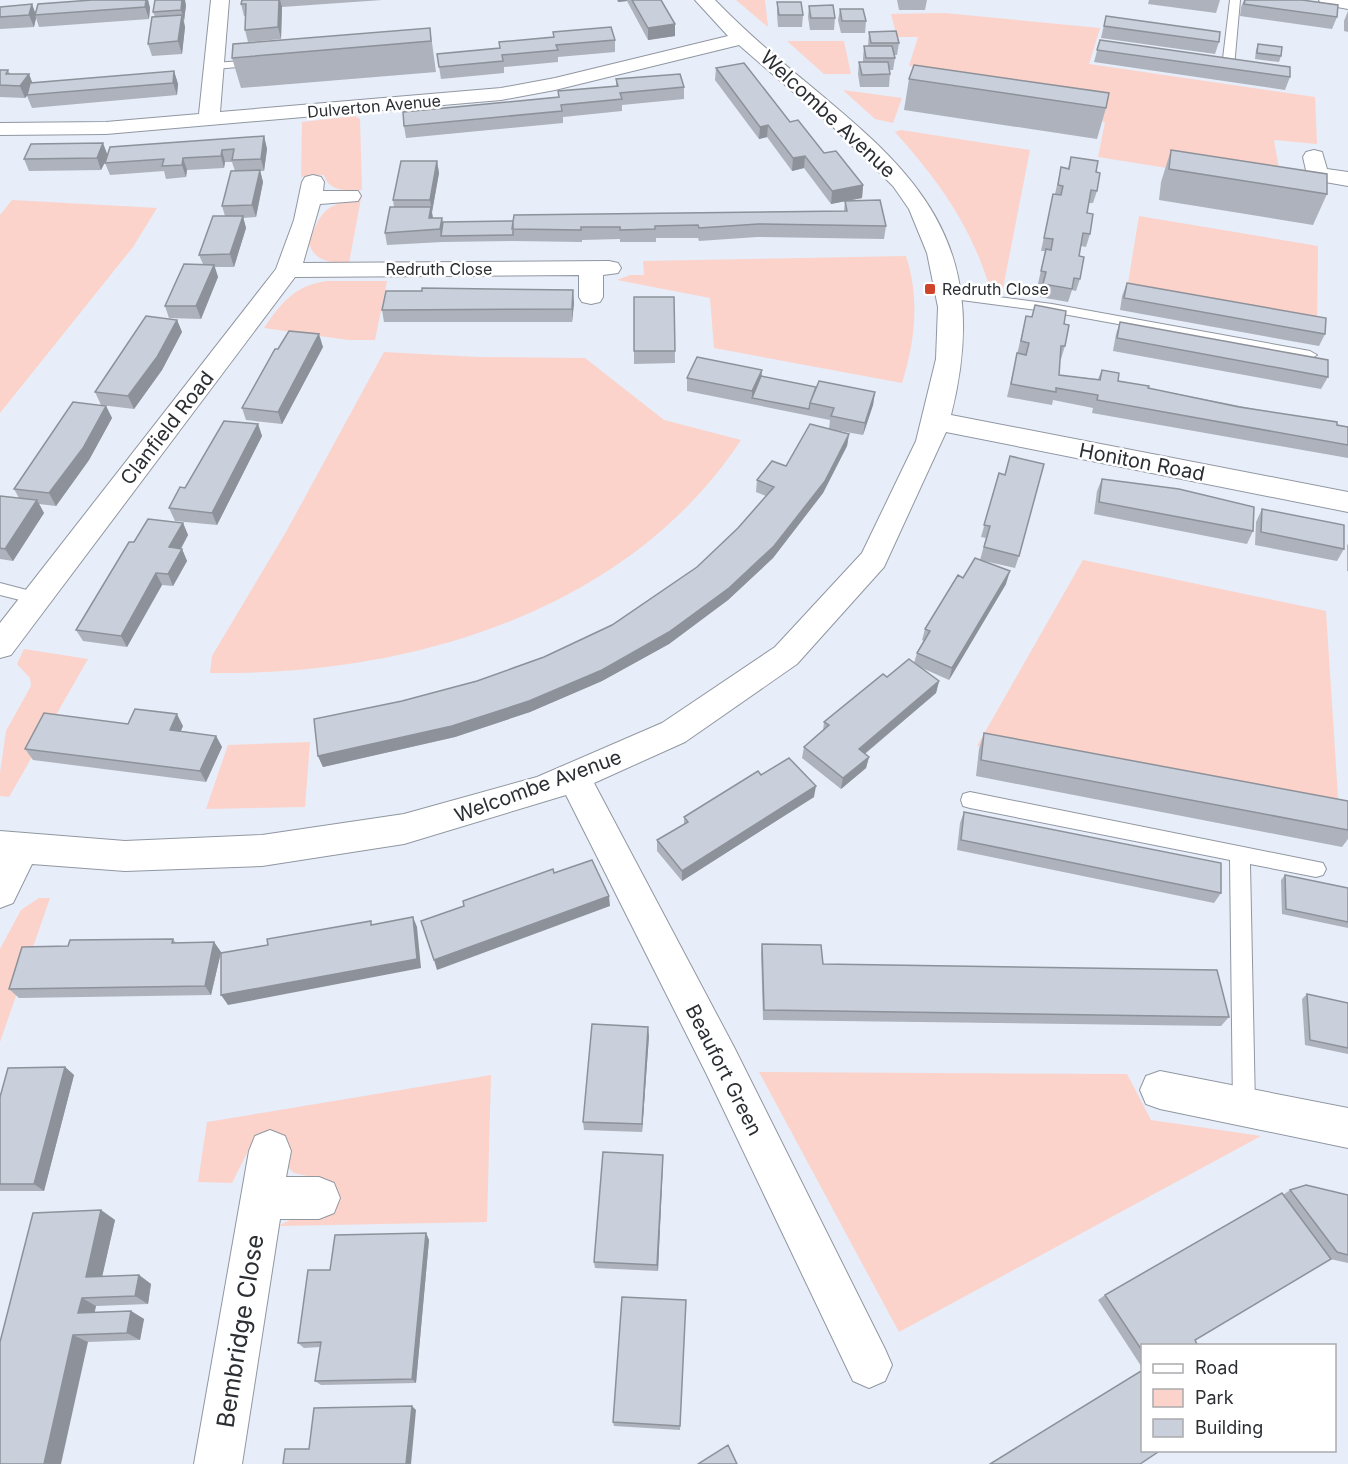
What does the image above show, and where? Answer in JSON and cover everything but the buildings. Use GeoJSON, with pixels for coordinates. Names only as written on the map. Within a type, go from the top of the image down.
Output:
{"type":"FeatureCollection","features":[{"type":"Feature","properties":{"kind":"street"},"geometry":{"type":"LineString","coordinates":[[209,119],[220,0]]}},
{"type":"Feature","properties":{"kind":"street","name":"Welcombe Avenue"},"geometry":{"type":"LineString","coordinates":[[10,848],[143,855],[282,850],[352,840],[427,825],[574,778],[683,728],[722,705],[787,655],[827,618],[876,557],[900,519],[917,481],[936,421],[952,338],[951,295],[927,223],[894,172],[787,74],[742,38],[704,0]]}},
{"type":"Feature","properties":{"kind":"street"},"geometry":{"type":"LineString","coordinates":[[1328,0],[1348,3]]}},
{"type":"Feature","properties":{"kind":"street","name":"Dulverton Avenue"},"geometry":{"type":"LineString","coordinates":[[0,129],[82,129],[501,94],[555,84],[742,38]]}},
{"type":"Feature","properties":{"kind":"street"},"geometry":{"type":"LineString","coordinates":[[1314,157],[1316,174],[1348,179]]}},
{"type":"Feature","properties":{"kind":"street","name":"Clanfield Road"},"geometry":{"type":"LineString","coordinates":[[0,646],[288,270],[312,190],[350,196]]}},
{"type":"Feature","properties":{"kind":"street","name":"Redruth Close"},"geometry":{"type":"LineString","coordinates":[[288,270],[600,268],[591,297]]}},
{"type":"Feature","properties":{"kind":"street","name":"Honiton Road"},"geometry":{"type":"LineString","coordinates":[[936,421],[1348,502]]}},
{"type":"Feature","properties":{"kind":"street","name":"Beaufort Green"},"geometry":{"type":"LineString","coordinates":[[574,778],[720,1060],[869,1365]]}},
{"type":"Feature","properties":{"kind":"street"},"geometry":{"type":"LineString","coordinates":[[0,892],[10,848]]}},
{"type":"Feature","properties":{"kind":"street"},"geometry":{"type":"LineString","coordinates":[[1160,1090],[1348,1128]]}},
{"type":"Feature","properties":{"kind":"street","name":"Bembridge Close"},"geometry":{"type":"LineString","coordinates":[[218,1464],[270,1151]]}},
{"type":"Feature","properties":{"kind":"street"},"geometry":{"type":"LineString","coordinates":[[262,1198],[319,1198]]}},
{"type":"Feature","properties":{"kind":"lane"},"geometry":{"type":"LineString","coordinates":[[1228,67],[1235,0]]}},
{"type":"Feature","properties":{"kind":"lane"},"geometry":{"type":"LineString","coordinates":[[214,66],[266,62]]}},
{"type":"Feature","properties":{"kind":"lane"},"geometry":{"type":"LineString","coordinates":[[951,295],[1041,306],[1310,355]]}},
{"type":"Feature","properties":{"kind":"lane"},"geometry":{"type":"LineString","coordinates":[[0,589],[36,598]]}},
{"type":"Feature","properties":{"kind":"lane"},"geometry":{"type":"LineString","coordinates":[[970,800],[1316,869]]}},
{"type":"Feature","properties":{"kind":"lane"},"geometry":{"type":"LineString","coordinates":[[1240,855],[1244,1107]]}},
{"type":"Feature","properties":{"kind":"green space"},"geometry":{"type":"Polygon","coordinates":[[[736,0],[765,0],[768,27],[736,0]]]}},
{"type":"Feature","properties":{"kind":"green space"},"geometry":{"type":"Polygon","coordinates":[[[944,13],[1100,28],[1089,64],[1315,97],[1317,144],[1274,140],[1280,174],[1192,172],[1098,157],[1105,122],[1096,120],[1077,91],[909,66],[918,37],[897,37],[891,14],[944,13]]]}},
{"type":"Feature","properties":{"kind":"green space"},"geometry":{"type":"Polygon","coordinates":[[[787,41],[844,41],[851,74],[824,74],[787,41]]]}},
{"type":"Feature","properties":{"kind":"green space"},"geometry":{"type":"Polygon","coordinates":[[[843,90],[902,98],[893,123],[875,119],[843,90]]]}},
{"type":"Feature","properties":{"kind":"green space"},"geometry":{"type":"Polygon","coordinates":[[[355,116],[360,119],[362,190],[339,189],[330,184],[324,175],[301,177],[302,122],[355,116]]]}},
{"type":"Feature","properties":{"kind":"green space"},"geometry":{"type":"Polygon","coordinates":[[[901,130],[1030,150],[1003,288],[988,282],[961,220],[938,184],[895,132],[901,130]]]}},
{"type":"Feature","properties":{"kind":"green space"},"geometry":{"type":"Polygon","coordinates":[[[361,198],[349,263],[330,262],[319,258],[309,243],[321,216],[339,203],[361,198]]]}},
{"type":"Feature","properties":{"kind":"green space"},"geometry":{"type":"Polygon","coordinates":[[[12,200],[157,208],[133,247],[0,413],[0,215],[12,200]]]}},
{"type":"Feature","properties":{"kind":"green space"},"geometry":{"type":"Polygon","coordinates":[[[1139,216],[1318,246],[1317,327],[1126,295],[1139,216]]]}},
{"type":"Feature","properties":{"kind":"green space"},"geometry":{"type":"Polygon","coordinates":[[[906,256],[913,288],[914,320],[913,336],[902,383],[714,348],[710,298],[617,280],[630,275],[644,275],[643,261],[906,256]]]}},
{"type":"Feature","properties":{"kind":"green space"},"geometry":{"type":"Polygon","coordinates":[[[327,281],[387,281],[375,340],[348,340],[264,328],[283,303],[297,291],[327,281]]]}},
{"type":"Feature","properties":{"kind":"green space"},"geometry":{"type":"Polygon","coordinates":[[[384,352],[477,357],[585,358],[664,420],[741,440],[694,500],[638,550],[575,591],[507,622],[435,646],[360,662],[285,671],[210,673],[212,656],[286,532],[384,352]]]}},
{"type":"Feature","properties":{"kind":"green space"},"geometry":{"type":"Polygon","coordinates":[[[1083,560],[1326,611],[1339,813],[977,746],[1083,560]]]}},
{"type":"Feature","properties":{"kind":"green space"},"geometry":{"type":"Polygon","coordinates":[[[24,649],[88,659],[9,797],[0,796],[0,773],[6,731],[31,686],[30,678],[17,664],[24,649]]]}},
{"type":"Feature","properties":{"kind":"green space"},"geometry":{"type":"Polygon","coordinates":[[[310,742],[305,807],[206,809],[228,745],[310,742]]]}},
{"type":"Feature","properties":{"kind":"green space"},"geometry":{"type":"Polygon","coordinates":[[[39,898],[50,898],[0,1042],[0,949],[21,910],[39,898]]]}},
{"type":"Feature","properties":{"kind":"green space"},"geometry":{"type":"Polygon","coordinates":[[[759,1072],[1127,1074],[1151,1120],[1261,1136],[899,1332],[759,1072]]]}},
{"type":"Feature","properties":{"kind":"green space"},"geometry":{"type":"Polygon","coordinates":[[[491,1075],[487,1222],[278,1226],[292,1219],[321,1179],[294,1173],[259,1140],[250,1147],[232,1183],[198,1182],[207,1122],[491,1075]]]}},
{"type":"Feature","properties":{"kind":"place","name":"Redruth Close"},"geometry":{"type":"Point","coordinates":[930,289]}}]}
